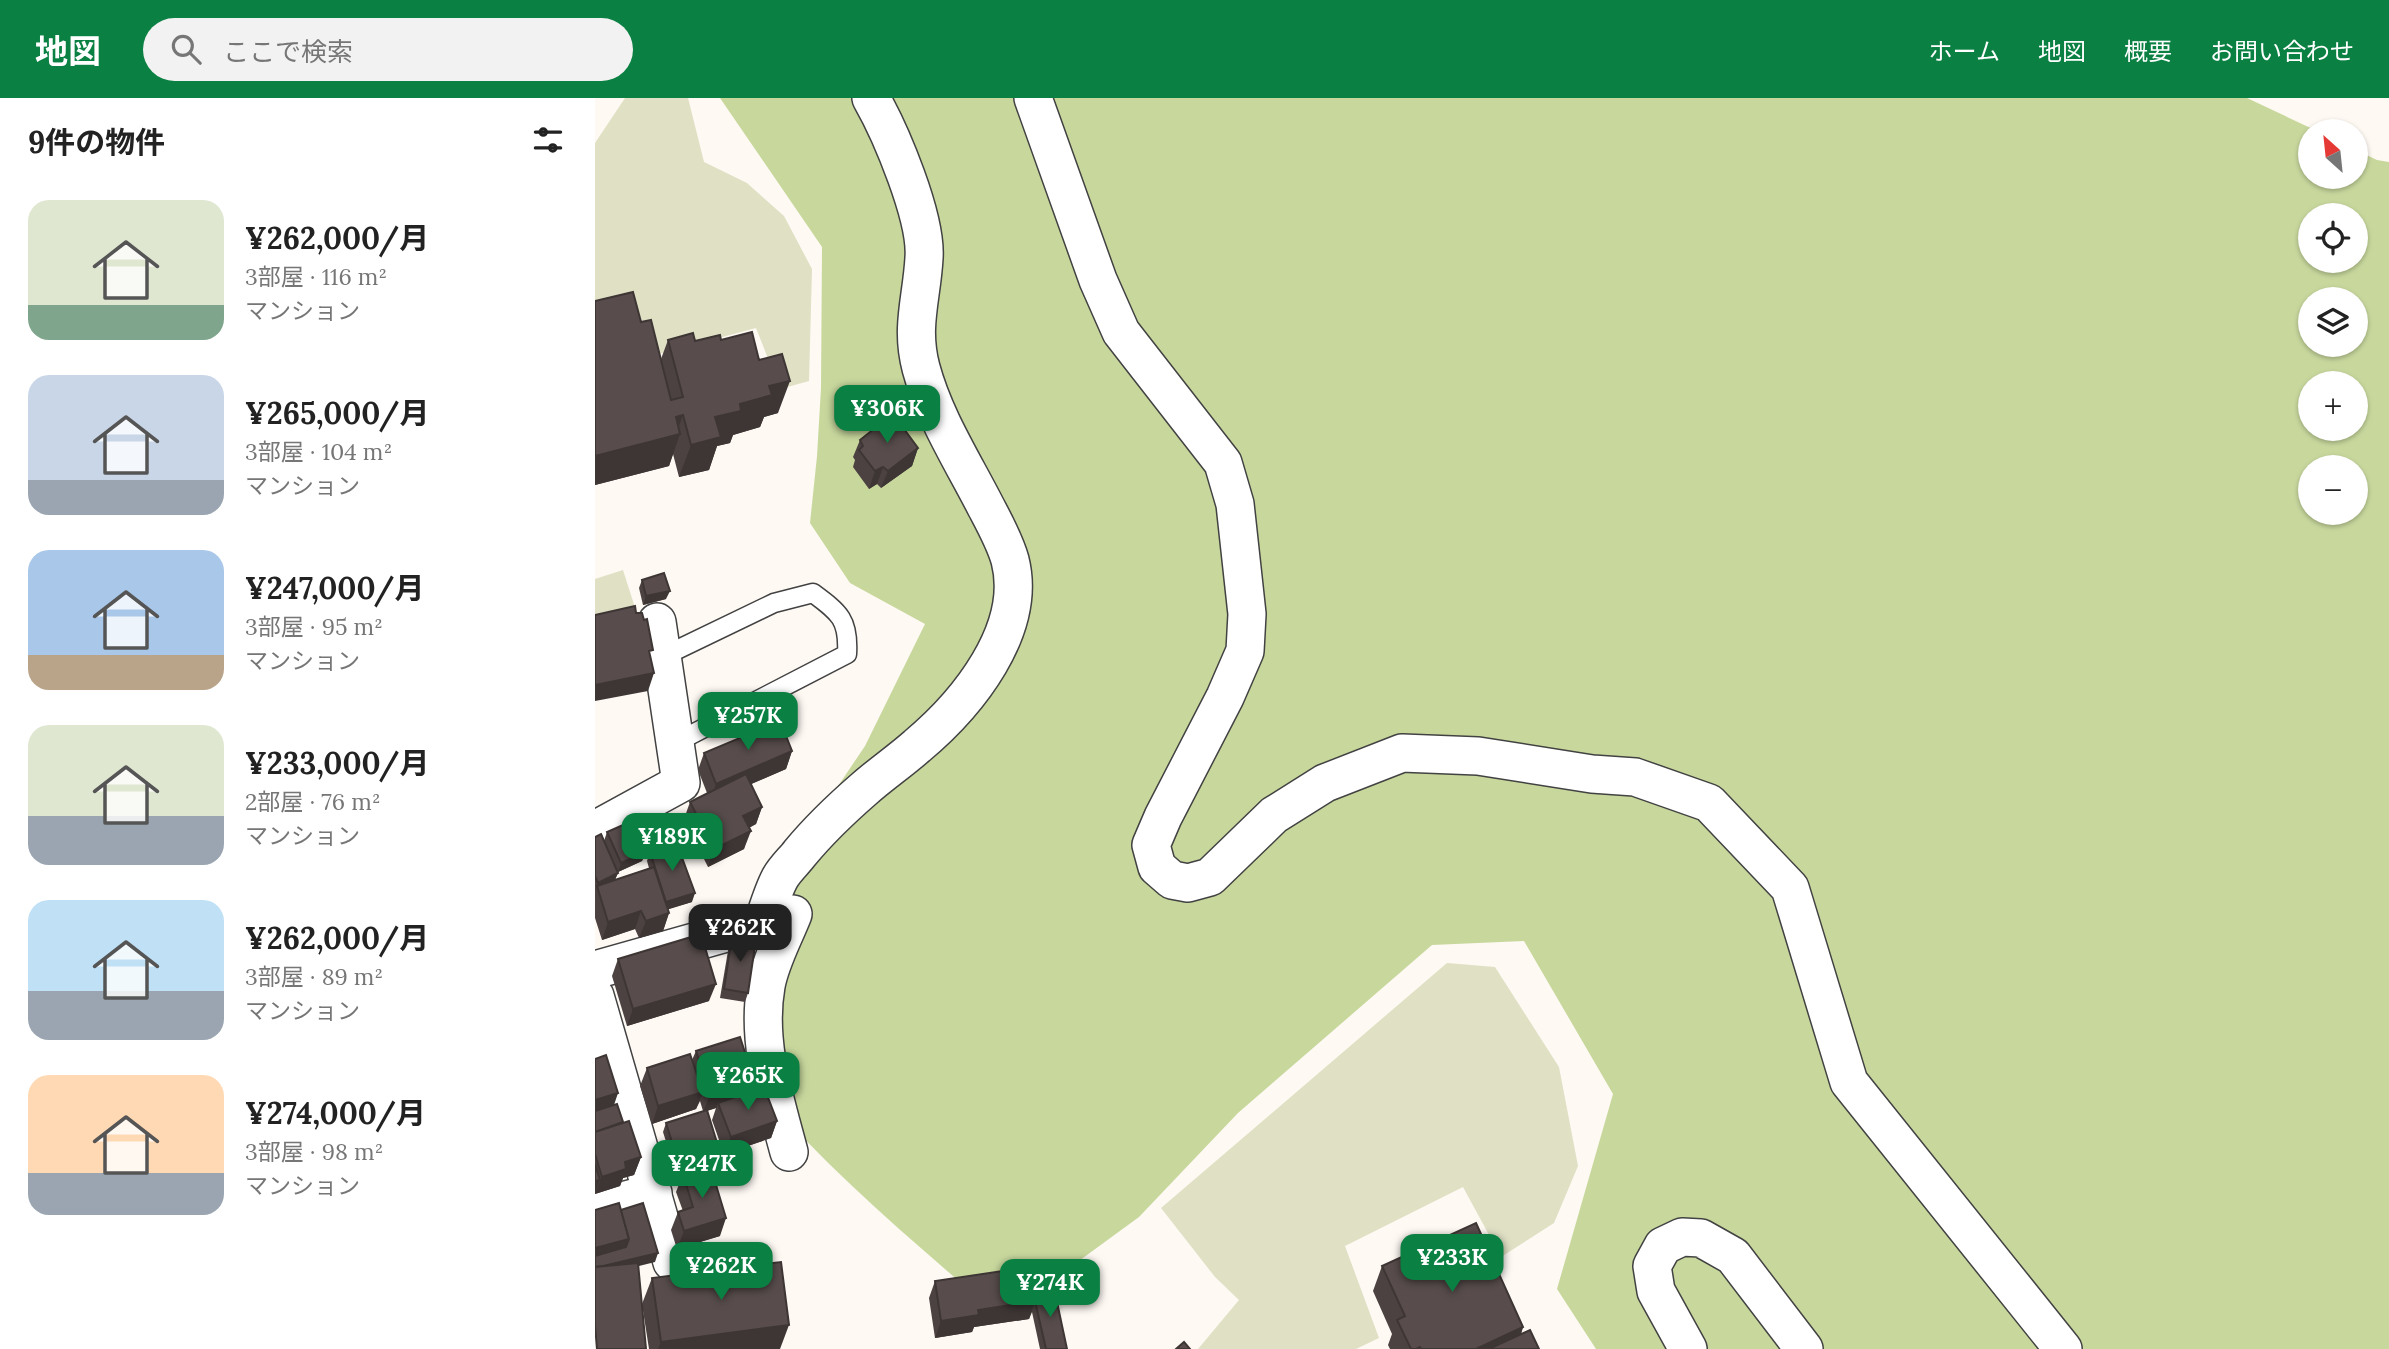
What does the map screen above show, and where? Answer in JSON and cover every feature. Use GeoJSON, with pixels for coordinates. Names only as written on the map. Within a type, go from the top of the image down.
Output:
{"type":"FeatureCollection","features":[{"type":"Feature","properties":{"kind":"street"},"geometry":{"type":"LineString","coordinates":[[763,923],[780,877],[814,836],[863,790],[920,744],[962,701],[989,665],[1002,640],[1013,590],[1010,562],[1000,535],[935,405],[920,367],[915,326],[925,256],[923,230],[911,191],[871,98]]}},
{"type":"Feature","properties":{"kind":"street"},"geometry":{"type":"LineString","coordinates":[[1033,98],[1098,280],[1121,332],[1223,463],[1235,504],[1247,614],[1245,651],[1151,845],[1157,866],[1172,880],[1188,883],[1210,877],[1274,815],[1325,783],[1402,753],[1478,756],[1591,774],[1635,777],[1709,803],[1790,888],[1849,1082],[2063,1349]]}},
{"type":"Feature","properties":{"kind":"street"},"geometry":{"type":"LineString","coordinates":[[595,830],[681,783],[659,640]]}},
{"type":"Feature","properties":{"kind":"street"},"geometry":{"type":"LineString","coordinates":[[595,970],[793,914],[766,984],[763,1019],[770,1080],[789,1152]]}},
{"type":"Feature","properties":{"kind":"street"},"geometry":{"type":"LineString","coordinates":[[595,996],[673,1262]]}},
{"type":"Feature","properties":{"kind":"street"},"geometry":{"type":"LineString","coordinates":[[595,1208],[653,1193]]}},
{"type":"Feature","properties":{"kind":"street"},"geometry":{"type":"LineString","coordinates":[[1688,1349],[1656,1291],[1652,1266],[1663,1246],[1682,1237],[1702,1238],[1733,1256],[1804,1349]]}},
{"type":"Feature","properties":{"kind":"lane"},"geometry":{"type":"LineString","coordinates":[[659,640],[813,593],[834,609],[848,632],[847,654],[675,743]]}},
{"type":"Feature","properties":{"kind":"green space"},"geometry":{"type":"Polygon","coordinates":[[[625,98],[688,98],[704,162],[747,183],[784,216],[812,269],[809,381],[780,389],[756,328],[644,358],[595,314],[595,143],[625,98]]]}},
{"type":"Feature","properties":{"kind":"green space"},"geometry":{"type":"Polygon","coordinates":[[[720,98],[2247,98],[2298,122],[2298,189],[2368,189],[2368,156],[2389,162],[2389,1349],[1596,1349],[1557,1289],[1613,1094],[1524,941],[1432,945],[1238,1113],[1139,1217],[1046,1285],[968,1289],[833,1168],[759,1089],[799,844],[865,746],[925,624],[850,583],[810,523],[821,388],[822,247],[720,98]]]}},
{"type":"Feature","properties":{"kind":"green space"},"geometry":{"type":"Polygon","coordinates":[[[623,570],[637,614],[595,626],[595,579],[623,570]]]}},
{"type":"Feature","properties":{"kind":"green space"},"geometry":{"type":"Polygon","coordinates":[[[1447,963],[1495,967],[1559,1067],[1578,1166],[1554,1223],[1501,1257],[1463,1187],[1345,1246],[1379,1338],[1356,1349],[1198,1349],[1239,1300],[1215,1277],[1161,1208],[1447,963]]]}},
{"type":"Feature","properties":{"kind":"building"},"geometry":{"type":"Polygon","coordinates":[[[633,292],[641,322],[651,320],[671,400],[683,397],[668,340],[693,333],[695,341],[720,335],[721,340],[752,332],[759,360],[782,354],[790,381],[769,386],[772,395],[740,404],[741,411],[715,417],[721,437],[691,445],[683,415],[676,417],[680,434],[595,456],[595,301],[633,292]]]}},
{"type":"Feature","properties":{"kind":"building"},"geometry":{"type":"Polygon","coordinates":[[[893,414],[918,448],[888,471],[883,467],[875,471],[859,450],[863,446],[860,440],[893,414]]]}},
{"type":"Feature","properties":{"kind":"building"},"geometry":{"type":"Polygon","coordinates":[[[664,573],[670,591],[646,596],[642,580],[664,573]]]}},
{"type":"Feature","properties":{"kind":"building"},"geometry":{"type":"Polygon","coordinates":[[[635,606],[636,613],[642,613],[644,620],[647,619],[653,650],[649,651],[654,673],[595,685],[595,615],[635,606]]]}},
{"type":"Feature","properties":{"kind":"building"},"geometry":{"type":"Polygon","coordinates":[[[780,721],[792,751],[716,784],[704,753],[780,721]]]}},
{"type":"Feature","properties":{"kind":"building"},"geometry":{"type":"Polygon","coordinates":[[[746,774],[762,807],[743,816],[751,831],[714,849],[690,802],[746,774]]]}},
{"type":"Feature","properties":{"kind":"building"},"geometry":{"type":"Polygon","coordinates":[[[632,821],[646,852],[621,863],[607,832],[632,821]]]}},
{"type":"Feature","properties":{"kind":"building"},"geometry":{"type":"Polygon","coordinates":[[[601,834],[618,873],[598,883],[595,876],[595,837],[601,834]]]}},
{"type":"Feature","properties":{"kind":"building"},"geometry":{"type":"Polygon","coordinates":[[[677,844],[695,893],[666,902],[650,852],[677,844]]]}},
{"type":"Feature","properties":{"kind":"building"},"geometry":{"type":"Polygon","coordinates":[[[654,867],[669,913],[646,921],[641,911],[608,922],[597,886],[654,867]]]}},
{"type":"Feature","properties":{"kind":"building"},"geometry":{"type":"Polygon","coordinates":[[[701,934],[716,984],[633,1009],[618,959],[701,934]]]}},
{"type":"Feature","properties":{"kind":"building"},"geometry":{"type":"Polygon","coordinates":[[[732,936],[756,939],[748,993],[724,989],[732,936]]]}},
{"type":"Feature","properties":{"kind":"building"},"geometry":{"type":"Polygon","coordinates":[[[740,1037],[754,1080],[710,1095],[696,1051],[740,1037]]]}},
{"type":"Feature","properties":{"kind":"building"},"geometry":{"type":"Polygon","coordinates":[[[690,1054],[703,1092],[658,1106],[647,1068],[690,1054]]]}},
{"type":"Feature","properties":{"kind":"building"},"geometry":{"type":"Polygon","coordinates":[[[606,1055],[618,1093],[595,1100],[595,1059],[606,1055]]]}},
{"type":"Feature","properties":{"kind":"building"},"geometry":{"type":"Polygon","coordinates":[[[764,1087],[777,1121],[731,1137],[718,1103],[764,1087]]]}},
{"type":"Feature","properties":{"kind":"building"},"geometry":{"type":"Polygon","coordinates":[[[617,1104],[623,1122],[595,1132],[595,1111],[617,1104]]]}},
{"type":"Feature","properties":{"kind":"building"},"geometry":{"type":"Polygon","coordinates":[[[707,1110],[718,1146],[677,1158],[666,1123],[707,1110]]]}},
{"type":"Feature","properties":{"kind":"building"},"geometry":{"type":"Polygon","coordinates":[[[629,1121],[641,1157],[625,1162],[626,1169],[602,1177],[595,1154],[595,1132],[629,1121]]]}},
{"type":"Feature","properties":{"kind":"building"},"geometry":{"type":"Polygon","coordinates":[[[595,1164],[600,1180],[595,1181],[595,1164]]]}},
{"type":"Feature","properties":{"kind":"building"},"geometry":{"type":"Polygon","coordinates":[[[710,1165],[726,1218],[684,1231],[678,1212],[693,1207],[683,1174],[710,1165]]]}},
{"type":"Feature","properties":{"kind":"building"},"geometry":{"type":"Polygon","coordinates":[[[619,1203],[629,1239],[595,1248],[595,1210],[619,1203]]]}},
{"type":"Feature","properties":{"kind":"building"},"geometry":{"type":"Polygon","coordinates":[[[643,1203],[658,1253],[595,1267],[595,1256],[626,1247],[629,1239],[621,1210],[643,1203]]]}},
{"type":"Feature","properties":{"kind":"building"},"geometry":{"type":"Polygon","coordinates":[[[1476,1223],[1523,1327],[1476,1349],[1411,1349],[1397,1320],[1405,1316],[1382,1266],[1476,1223]]]}},
{"type":"Feature","properties":{"kind":"building"},"geometry":{"type":"Polygon","coordinates":[[[781,1262],[789,1325],[661,1342],[652,1278],[781,1262]]]}},
{"type":"Feature","properties":{"kind":"building"},"geometry":{"type":"Polygon","coordinates":[[[638,1263],[646,1349],[597,1349],[595,1267],[638,1263]]]}},
{"type":"Feature","properties":{"kind":"building"},"geometry":{"type":"Polygon","coordinates":[[[1030,1267],[1035,1301],[978,1310],[979,1315],[941,1321],[935,1281],[1030,1267]]]}},
{"type":"Feature","properties":{"kind":"building"},"geometry":{"type":"Polygon","coordinates":[[[1054,1288],[1067,1349],[1046,1349],[1035,1301],[1034,1292],[1054,1288]]]}},
{"type":"Feature","properties":{"kind":"building"},"geometry":{"type":"Polygon","coordinates":[[[1530,1330],[1539,1349],[1489,1349],[1530,1330]]]}},
{"type":"Feature","properties":{"kind":"building"},"geometry":{"type":"Polygon","coordinates":[[[1184,1342],[1190,1349],[1176,1349],[1184,1342]]]}}]}
